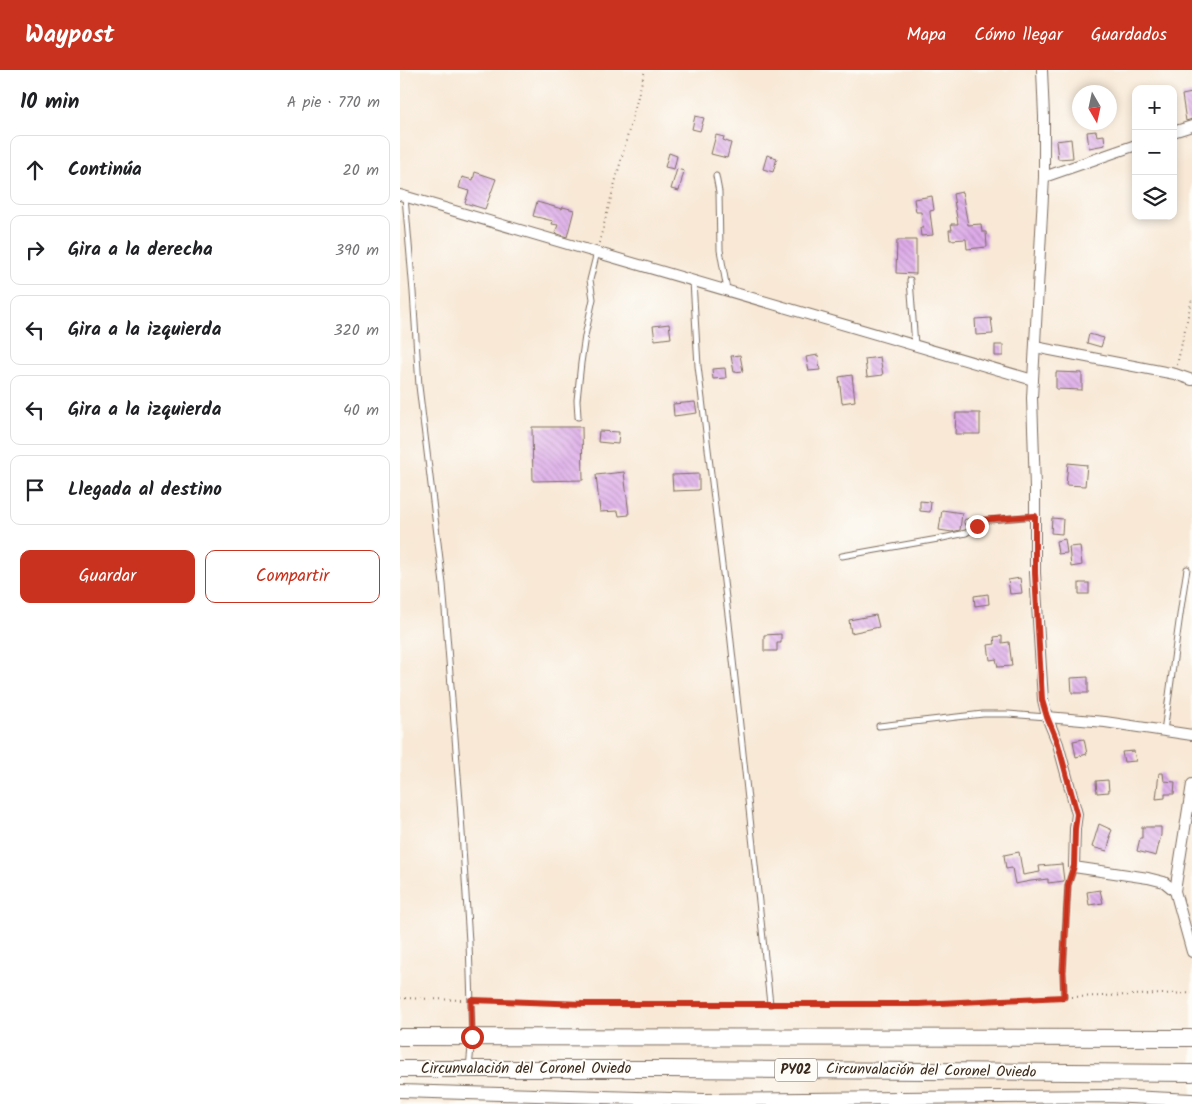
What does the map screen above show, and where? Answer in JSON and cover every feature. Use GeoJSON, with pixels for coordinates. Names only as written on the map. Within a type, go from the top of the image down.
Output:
{"type":"FeatureCollection","features":[{"type":"Feature","properties":{"kind":"highway","name":"PY02"},"geometry":{"type":"LineString","coordinates":[[400,1037],[1192,1038]]}},
{"type":"Feature","properties":{"kind":"highway","name":"Circunvalación del Coronel Oviedo"},"geometry":{"type":"LineString","coordinates":[[400,1069],[1192,1073]]}},
{"type":"Feature","properties":{"kind":"street"},"geometry":{"type":"LineString","coordinates":[[1042,70],[1044,177],[1032,398],[1035,573],[1042,700],[1058,744],[1077,814],[1074,866],[1148,878],[1164,882],[1175,891]]}},
{"type":"Feature","properties":{"kind":"street"},"geometry":{"type":"LineString","coordinates":[[1177,131],[1192,126]]}},
{"type":"Feature","properties":{"kind":"street"},"geometry":{"type":"LineString","coordinates":[[1044,177],[1132,146]]}},
{"type":"Feature","properties":{"kind":"street"},"geometry":{"type":"LineString","coordinates":[[402,196],[1033,380]]}},
{"type":"Feature","properties":{"kind":"street"},"geometry":{"type":"LineString","coordinates":[[1035,347],[1175,374],[1192,380]]}},
{"type":"Feature","properties":{"kind":"street"},"geometry":{"type":"LineString","coordinates":[[1047,717],[1105,722],[1192,735]]}},
{"type":"Feature","properties":{"kind":"street"},"geometry":{"type":"LineString","coordinates":[[1192,784],[1175,891],[1188,926],[1192,952]]}},
{"type":"Feature","properties":{"kind":"street"},"geometry":{"type":"LineString","coordinates":[[400,1091],[704,1100],[1109,1096],[1192,1100]]}},
{"type":"Feature","properties":{"kind":"lane"},"geometry":{"type":"LineString","coordinates":[[716,176],[719,192],[720,250],[727,290]]}},
{"type":"Feature","properties":{"kind":"lane"},"geometry":{"type":"LineString","coordinates":[[402,196],[419,386],[443,584],[460,801],[471,1000],[472,1037],[469,1069]]}},
{"type":"Feature","properties":{"kind":"lane"},"geometry":{"type":"LineString","coordinates":[[578,417],[577,400],[581,363],[592,299],[590,280],[597,252]]}},
{"type":"Feature","properties":{"kind":"lane"},"geometry":{"type":"LineString","coordinates":[[693,280],[698,366],[729,623],[770,1004]]}},
{"type":"Feature","properties":{"kind":"lane"},"geometry":{"type":"LineString","coordinates":[[910,280],[915,345]]}},
{"type":"Feature","properties":{"kind":"lane"},"geometry":{"type":"LineString","coordinates":[[967,522],[1035,516]]}},
{"type":"Feature","properties":{"kind":"lane"},"geometry":{"type":"LineString","coordinates":[[842,556],[938,539],[966,532],[977,526],[981,520]]}},
{"type":"Feature","properties":{"kind":"lane"},"geometry":{"type":"LineString","coordinates":[[1164,731],[1176,634],[1187,569]]}},
{"type":"Feature","properties":{"kind":"lane"},"geometry":{"type":"LineString","coordinates":[[880,726],[983,714],[1047,717]]}},
{"type":"Feature","properties":{"kind":"lane"},"geometry":{"type":"LineString","coordinates":[[1064,997],[1063,972],[1068,885],[1074,866]]}},
{"type":"Feature","properties":{"kind":"path"},"geometry":{"type":"LineString","coordinates":[[597,252],[645,70]]}},
{"type":"Feature","properties":{"kind":"path"},"geometry":{"type":"LineString","coordinates":[[1175,374],[1192,298]]}},
{"type":"Feature","properties":{"kind":"path"},"geometry":{"type":"LineString","coordinates":[[400,998],[583,1004],[919,1004],[1192,993]]}},
{"type":"Feature","properties":{"kind":"building"},"geometry":{"type":"Polygon","coordinates":[[[1192,93],[1192,119],[1186,121],[1182,95],[1192,93]]]}},
{"type":"Feature","properties":{"kind":"building"},"geometry":{"type":"Polygon","coordinates":[[[695,116],[704,118],[700,131],[692,129],[695,116]]]}},
{"type":"Feature","properties":{"kind":"building"},"geometry":{"type":"Polygon","coordinates":[[[1096,131],[1097,136],[1104,135],[1105,145],[1089,148],[1087,132],[1096,131]]]}},
{"type":"Feature","properties":{"kind":"building"},"geometry":{"type":"Polygon","coordinates":[[[716,135],[724,137],[723,140],[731,143],[727,158],[711,154],[716,135]]]}},
{"type":"Feature","properties":{"kind":"building"},"geometry":{"type":"Polygon","coordinates":[[[1071,139],[1073,158],[1058,159],[1056,141],[1071,139]]]}},
{"type":"Feature","properties":{"kind":"building"},"geometry":{"type":"Polygon","coordinates":[[[669,153],[677,156],[674,169],[665,167],[669,153]]]}},
{"type":"Feature","properties":{"kind":"building"},"geometry":{"type":"Polygon","coordinates":[[[767,155],[777,158],[773,172],[763,169],[767,155]]]}},
{"type":"Feature","properties":{"kind":"building"},"geometry":{"type":"Polygon","coordinates":[[[677,169],[684,171],[679,191],[671,189],[677,169]]]}},
{"type":"Feature","properties":{"kind":"building"},"geometry":{"type":"Polygon","coordinates":[[[475,172],[496,179],[485,209],[465,203],[469,191],[459,188],[462,177],[473,180],[475,172]]]}},
{"type":"Feature","properties":{"kind":"building"},"geometry":{"type":"Polygon","coordinates":[[[962,192],[968,225],[981,224],[982,232],[986,232],[987,247],[967,249],[966,239],[950,240],[949,230],[952,230],[951,224],[958,224],[953,194],[962,192]]]}},
{"type":"Feature","properties":{"kind":"building"},"geometry":{"type":"Polygon","coordinates":[[[932,196],[934,210],[930,211],[930,213],[933,235],[921,236],[920,228],[923,228],[921,212],[916,212],[914,199],[932,196]]]}},
{"type":"Feature","properties":{"kind":"building"},"geometry":{"type":"Polygon","coordinates":[[[537,202],[562,209],[563,207],[574,210],[567,237],[555,233],[558,225],[552,224],[553,221],[533,216],[537,202]]]}},
{"type":"Feature","properties":{"kind":"building"},"geometry":{"type":"Polygon","coordinates":[[[897,240],[916,240],[916,274],[896,273],[897,240]]]}},
{"type":"Feature","properties":{"kind":"building"},"geometry":{"type":"Polygon","coordinates":[[[991,318],[993,334],[976,335],[975,319],[991,318]]]}},
{"type":"Feature","properties":{"kind":"building"},"geometry":{"type":"Polygon","coordinates":[[[669,324],[671,338],[655,340],[653,326],[669,324]]]}},
{"type":"Feature","properties":{"kind":"building"},"geometry":{"type":"Polygon","coordinates":[[[1089,334],[1104,338],[1101,347],[1087,343],[1089,334]]]}},
{"type":"Feature","properties":{"kind":"building"},"geometry":{"type":"Polygon","coordinates":[[[995,345],[1003,345],[1003,356],[995,356],[995,345]]]}},
{"type":"Feature","properties":{"kind":"building"},"geometry":{"type":"Polygon","coordinates":[[[740,355],[743,371],[734,372],[731,356],[740,355]]]}},
{"type":"Feature","properties":{"kind":"building"},"geometry":{"type":"Polygon","coordinates":[[[818,355],[820,370],[809,371],[806,357],[818,355]]]}},
{"type":"Feature","properties":{"kind":"building"},"geometry":{"type":"Polygon","coordinates":[[[880,357],[883,375],[867,377],[865,359],[880,357]]]}},
{"type":"Feature","properties":{"kind":"building"},"geometry":{"type":"Polygon","coordinates":[[[725,368],[726,378],[713,379],[712,369],[725,368]]]}},
{"type":"Feature","properties":{"kind":"building"},"geometry":{"type":"Polygon","coordinates":[[[1056,372],[1082,373],[1082,390],[1056,389],[1056,372]]]}},
{"type":"Feature","properties":{"kind":"building"},"geometry":{"type":"Polygon","coordinates":[[[852,375],[855,401],[842,403],[839,377],[852,375]]]}},
{"type":"Feature","properties":{"kind":"building"},"geometry":{"type":"Polygon","coordinates":[[[695,402],[697,413],[674,416],[673,404],[695,402]]]}},
{"type":"Feature","properties":{"kind":"building"},"geometry":{"type":"Polygon","coordinates":[[[956,413],[980,413],[980,434],[955,434],[956,413]]]}},
{"type":"Feature","properties":{"kind":"building"},"geometry":{"type":"Polygon","coordinates":[[[532,427],[582,427],[583,480],[533,481],[532,427]]]}},
{"type":"Feature","properties":{"kind":"building"},"geometry":{"type":"Polygon","coordinates":[[[599,431],[619,432],[618,444],[598,442],[599,431]]]}},
{"type":"Feature","properties":{"kind":"building"},"geometry":{"type":"Polygon","coordinates":[[[1068,463],[1087,465],[1085,486],[1066,485],[1068,463]]]}},
{"type":"Feature","properties":{"kind":"building"},"geometry":{"type":"Polygon","coordinates":[[[624,472],[629,515],[619,516],[618,511],[600,512],[596,475],[624,472]]]}},
{"type":"Feature","properties":{"kind":"building"},"geometry":{"type":"Polygon","coordinates":[[[699,474],[699,490],[673,491],[672,475],[699,474]]]}},
{"type":"Feature","properties":{"kind":"building"},"geometry":{"type":"Polygon","coordinates":[[[920,501],[931,502],[930,512],[920,511],[920,501]]]}},
{"type":"Feature","properties":{"kind":"building"},"geometry":{"type":"Polygon","coordinates":[[[942,510],[962,513],[960,530],[952,532],[939,530],[942,510]]]}},
{"type":"Feature","properties":{"kind":"building"},"geometry":{"type":"Polygon","coordinates":[[[1052,518],[1063,519],[1062,534],[1051,533],[1052,518]]]}},
{"type":"Feature","properties":{"kind":"building"},"geometry":{"type":"Polygon","coordinates":[[[1065,539],[1067,553],[1058,554],[1056,541],[1065,539]]]}},
{"type":"Feature","properties":{"kind":"building"},"geometry":{"type":"Polygon","coordinates":[[[1080,546],[1082,565],[1071,567],[1069,547],[1080,546]]]}},
{"type":"Feature","properties":{"kind":"building"},"geometry":{"type":"Polygon","coordinates":[[[1020,578],[1022,593],[1010,594],[1008,580],[1020,578]]]}},
{"type":"Feature","properties":{"kind":"building"},"geometry":{"type":"Polygon","coordinates":[[[1079,583],[1089,583],[1089,594],[1079,594],[1079,583]]]}},
{"type":"Feature","properties":{"kind":"building"},"geometry":{"type":"Polygon","coordinates":[[[988,594],[989,604],[975,606],[974,596],[988,594]]]}},
{"type":"Feature","properties":{"kind":"building"},"geometry":{"type":"Polygon","coordinates":[[[876,615],[879,627],[851,633],[849,620],[876,615]]]}},
{"type":"Feature","properties":{"kind":"building"},"geometry":{"type":"Polygon","coordinates":[[[781,634],[781,643],[777,643],[777,651],[764,651],[764,635],[781,634]]]}},
{"type":"Feature","properties":{"kind":"building"},"geometry":{"type":"Polygon","coordinates":[[[1002,636],[1002,643],[1009,642],[1012,666],[998,667],[996,659],[990,660],[988,645],[995,644],[994,637],[1002,636]]]}},
{"type":"Feature","properties":{"kind":"building"},"geometry":{"type":"Polygon","coordinates":[[[1088,677],[1088,693],[1072,693],[1071,678],[1088,677]]]}},
{"type":"Feature","properties":{"kind":"building"},"geometry":{"type":"Polygon","coordinates":[[[1084,739],[1087,754],[1076,757],[1073,741],[1084,739]]]}},
{"type":"Feature","properties":{"kind":"building"},"geometry":{"type":"Polygon","coordinates":[[[1134,751],[1136,761],[1124,762],[1122,752],[1134,751]]]}},
{"type":"Feature","properties":{"kind":"building"},"geometry":{"type":"Polygon","coordinates":[[[1159,773],[1163,773],[1164,781],[1175,782],[1174,794],[1165,794],[1165,798],[1156,799],[1159,773]]]}},
{"type":"Feature","properties":{"kind":"building"},"geometry":{"type":"Polygon","coordinates":[[[1108,780],[1109,792],[1097,793],[1096,781],[1108,780]]]}},
{"type":"Feature","properties":{"kind":"building"},"geometry":{"type":"Polygon","coordinates":[[[1099,824],[1112,830],[1107,851],[1092,847],[1099,824]]]}},
{"type":"Feature","properties":{"kind":"building"},"geometry":{"type":"Polygon","coordinates":[[[1142,827],[1161,827],[1156,856],[1137,851],[1140,838],[1142,838],[1142,827]]]}},
{"type":"Feature","properties":{"kind":"building"},"geometry":{"type":"Polygon","coordinates":[[[1019,852],[1023,875],[1040,872],[1039,866],[1062,864],[1064,881],[1048,883],[1048,879],[1015,884],[1012,868],[1006,869],[1004,855],[1019,852]]]}},
{"type":"Feature","properties":{"kind":"building"},"geometry":{"type":"Polygon","coordinates":[[[1100,890],[1103,903],[1089,905],[1087,892],[1100,890]]]}},
{"type":"Feature","properties":{"kind":"route"},"geometry":{"type":"LineString","coordinates":[[472,1037],[471,1000],[583,1004],[919,1004],[1064,997],[1063,972],[1068,885],[1074,866],[1077,814],[1058,744],[1042,700],[1035,573],[1035,516],[981,520],[977,526]]}}]}
